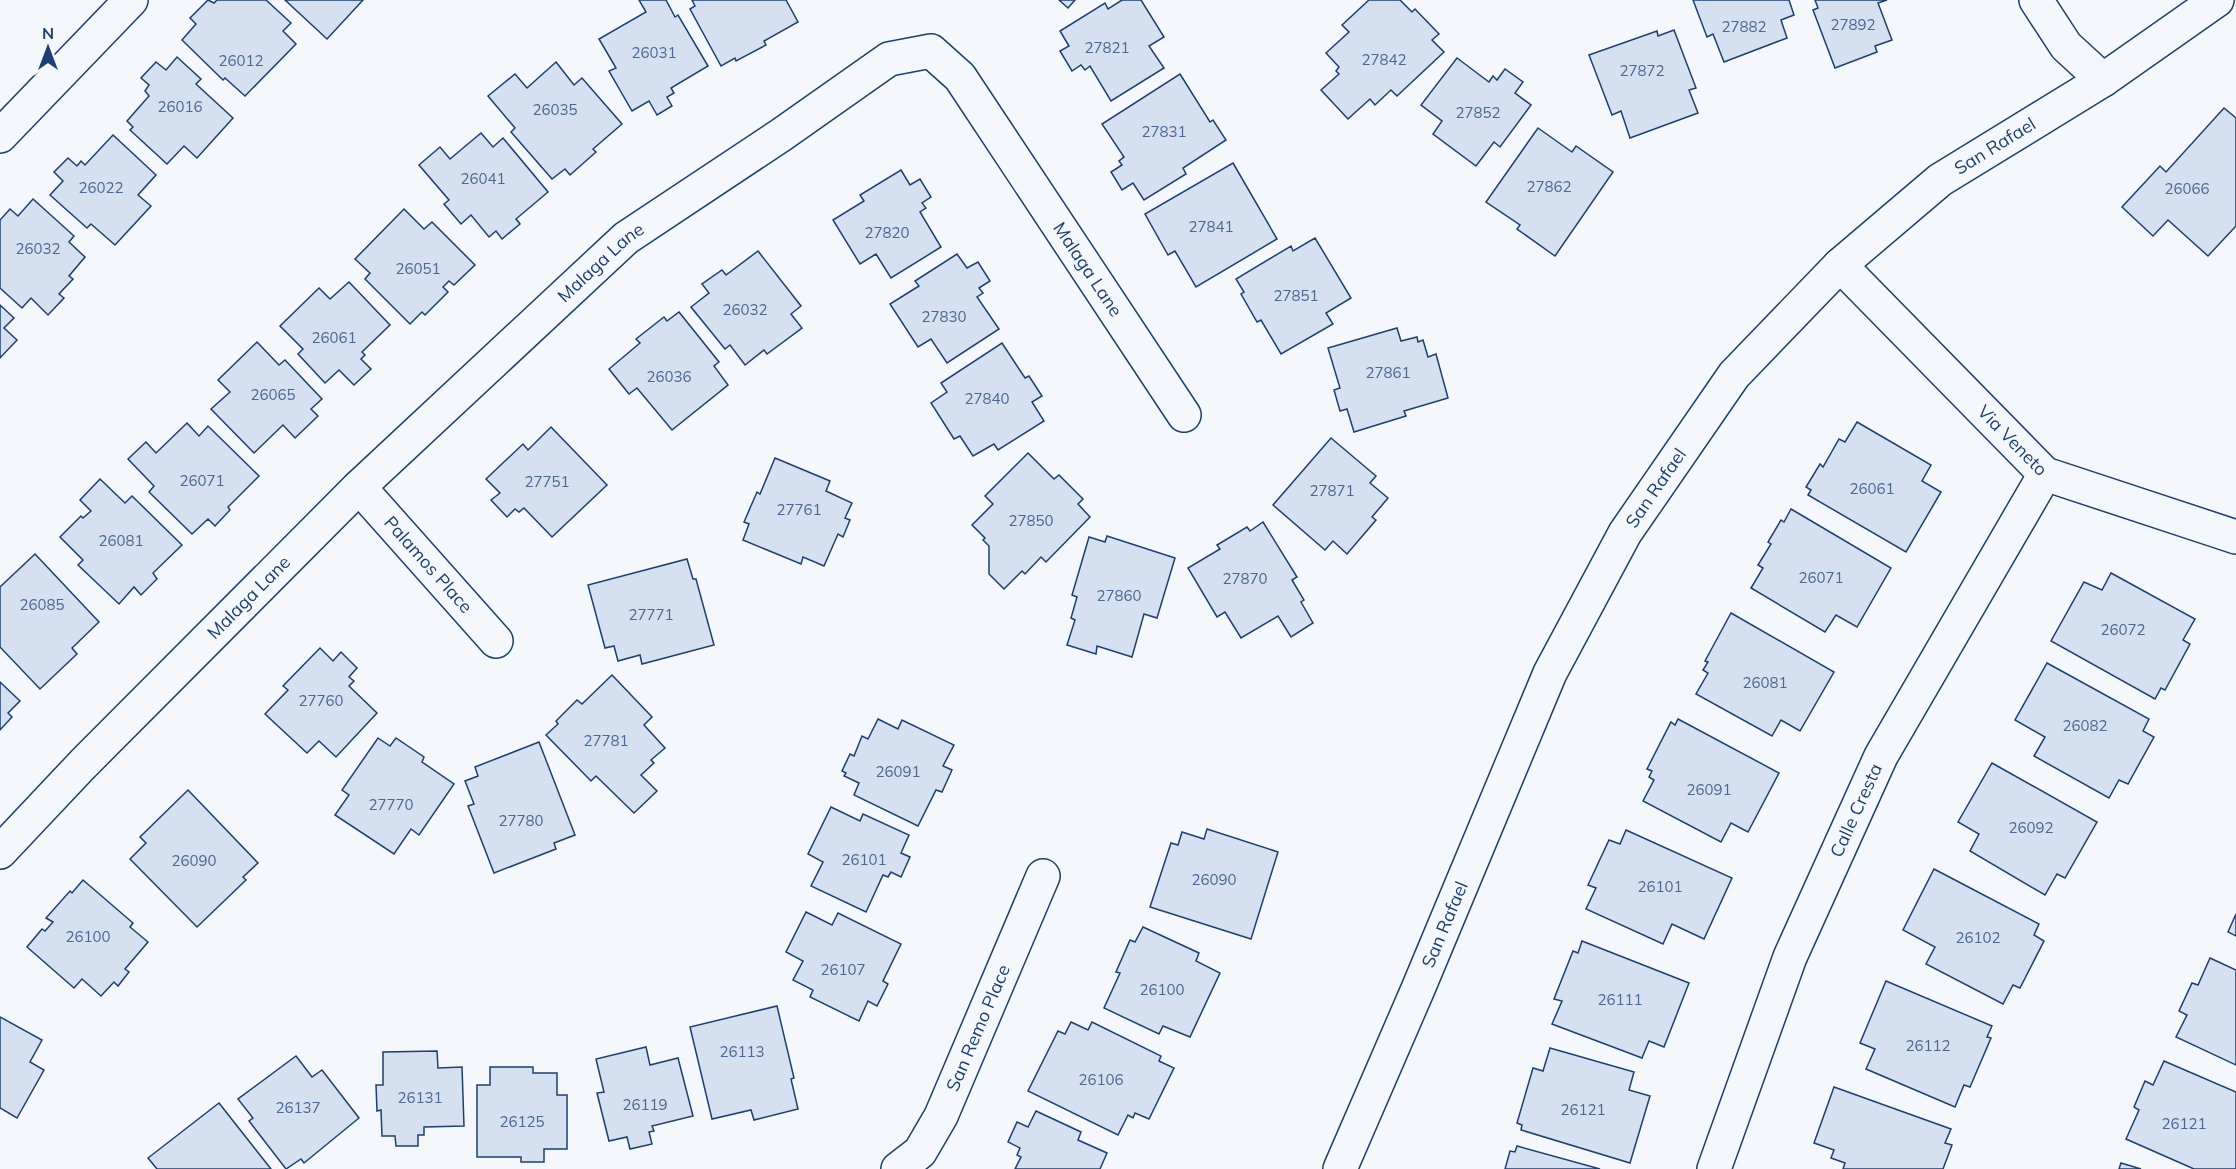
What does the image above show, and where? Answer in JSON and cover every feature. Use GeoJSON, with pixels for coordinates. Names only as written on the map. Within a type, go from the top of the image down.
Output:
{"type":"FeatureCollection","features":[{"type":"Feature","properties":{"kind":"street"},"geometry":{"type":"LineString","coordinates":[[0,136],[131,0]]}},
{"type":"Feature","properties":{"kind":"street"},"geometry":{"type":"LineString","coordinates":[[2036,0],[2066,45],[2103,80]]}},
{"type":"Feature","properties":{"kind":"street","name":"San Rafael"},"geometry":{"type":"LineString","coordinates":[[1340,1169],[1550,673],[1624,533],[1734,375],[1840,264],[1940,180],[2103,80],[2217,0]]}},
{"type":"Feature","properties":{"kind":"street","name":"Malaga Lane"},"geometry":{"type":"LineString","coordinates":[[0,852],[83,764],[359,487],[626,238],[782,135],[890,59],[931,51],[960,77],[1185,415]]}},
{"type":"Feature","properties":{"kind":"street","name":"Via Veneto"},"geometry":{"type":"LineString","coordinates":[[1840,264],[2045,474],[2236,537]]}},
{"type":"Feature","properties":{"kind":"street","name":"Calle Cresta"},"geometry":{"type":"LineString","coordinates":[[1714,1169],[1790,957],[1881,756],[2045,474]]}},
{"type":"Feature","properties":{"kind":"street","name":"Palamos Place"},"geometry":{"type":"LineString","coordinates":[[359,487],[496,641]]}},
{"type":"Feature","properties":{"kind":"street","name":"San Remo Place"},"geometry":{"type":"LineString","coordinates":[[898,1169],[920,1152],[941,1116],[1042,876]]}},
{"type":"Feature","properties":{"kind":"building"},"geometry":{"type":"Polygon","coordinates":[[[208,0],[214,3],[217,0],[266,0],[291,23],[283,31],[296,44],[245,96],[225,78],[223,80],[182,40],[196,24],[190,18],[208,0]]]}},
{"type":"Feature","properties":{"kind":"building"},"geometry":{"type":"Polygon","coordinates":[[[285,0],[363,0],[327,39],[285,0]]]}},
{"type":"Feature","properties":{"kind":"building"},"geometry":{"type":"Polygon","coordinates":[[[639,0],[666,0],[675,17],[678,15],[708,66],[671,88],[674,93],[667,97],[672,106],[657,115],[649,101],[632,111],[609,71],[616,68],[599,39],[646,12],[639,0]]]}},
{"type":"Feature","properties":{"kind":"building"},"geometry":{"type":"Polygon","coordinates":[[[692,0],[786,0],[798,22],[764,41],[766,45],[736,61],[735,58],[721,66],[690,9],[695,6],[692,0]]]}},
{"type":"Feature","properties":{"kind":"building"},"geometry":{"type":"Polygon","coordinates":[[[1059,0],[1075,0],[1068,8],[1059,0]]]}},
{"type":"Feature","properties":{"kind":"building"},"geometry":{"type":"Polygon","coordinates":[[[1122,0],[1141,0],[1164,37],[1149,46],[1164,68],[1111,101],[1090,66],[1085,70],[1081,65],[1072,71],[1060,51],[1069,46],[1060,31],[1105,3],[1108,9],[1122,0]]]}},
{"type":"Feature","properties":{"kind":"building"},"geometry":{"type":"Polygon","coordinates":[[[1369,0],[1400,0],[1412,12],[1415,9],[1439,34],[1432,40],[1444,52],[1397,96],[1391,90],[1375,105],[1370,99],[1348,119],[1321,90],[1339,74],[1336,71],[1339,67],[1326,53],[1349,32],[1342,25],[1369,0]]]}},
{"type":"Feature","properties":{"kind":"building"},"geometry":{"type":"Polygon","coordinates":[[[1693,0],[1789,0],[1794,15],[1781,20],[1787,38],[1724,62],[1713,34],[1707,37],[1693,0]]]}},
{"type":"Feature","properties":{"kind":"building"},"geometry":{"type":"Polygon","coordinates":[[[1815,0],[1887,0],[1878,3],[1892,40],[1875,46],[1877,52],[1835,68],[1813,10],[1818,8],[1815,0]]]}},
{"type":"Feature","properties":{"kind":"building"},"geometry":{"type":"Polygon","coordinates":[[[1674,30],[1696,88],[1689,90],[1698,113],[1630,138],[1621,111],[1612,115],[1589,55],[1657,31],[1658,36],[1674,30]]]}},
{"type":"Feature","properties":{"kind":"building"},"geometry":{"type":"Polygon","coordinates":[[[177,57],[201,79],[196,84],[233,118],[197,158],[184,146],[167,164],[130,130],[133,127],[127,121],[149,96],[145,91],[149,85],[141,78],[156,62],[166,70],[177,57]]]}},
{"type":"Feature","properties":{"kind":"building"},"geometry":{"type":"Polygon","coordinates":[[[1457,58],[1489,82],[1493,76],[1497,80],[1505,69],[1523,82],[1515,93],[1531,105],[1500,147],[1494,142],[1476,166],[1433,134],[1442,121],[1421,105],[1457,58]]]}},
{"type":"Feature","properties":{"kind":"building"},"geometry":{"type":"Polygon","coordinates":[[[556,62],[574,85],[582,78],[622,124],[593,149],[596,152],[570,175],[565,169],[552,179],[511,132],[515,128],[488,96],[515,74],[527,88],[556,62]]]}},
{"type":"Feature","properties":{"kind":"building"},"geometry":{"type":"Polygon","coordinates":[[[1180,74],[1210,122],[1213,120],[1226,140],[1183,168],[1186,174],[1144,200],[1133,183],[1122,190],[1111,172],[1122,165],[1119,161],[1124,157],[1102,124],[1180,74]]]}},
{"type":"Feature","properties":{"kind":"building"},"geometry":{"type":"Polygon","coordinates":[[[2224,108],[2236,118],[2236,226],[2208,256],[2168,220],[2153,236],[2122,207],[2160,166],[2166,172],[2224,108]]]}},
{"type":"Feature","properties":{"kind":"building"},"geometry":{"type":"Polygon","coordinates":[[[1538,128],[1572,152],[1576,146],[1613,172],[1555,256],[1517,229],[1520,225],[1486,202],[1538,128]]]}},
{"type":"Feature","properties":{"kind":"building"},"geometry":{"type":"Polygon","coordinates":[[[481,133],[493,147],[503,138],[548,192],[516,219],[520,224],[502,239],[496,231],[489,237],[471,215],[461,224],[444,204],[449,200],[419,165],[440,147],[450,159],[481,133]]]}},
{"type":"Feature","properties":{"kind":"building"},"geometry":{"type":"Polygon","coordinates":[[[113,135],[156,175],[138,195],[151,206],[115,245],[91,224],[87,228],[50,195],[63,181],[54,172],[68,158],[77,166],[81,161],[85,165],[113,135]]]}},
{"type":"Feature","properties":{"kind":"building"},"geometry":{"type":"Polygon","coordinates":[[[1233,163],[1277,239],[1196,287],[1175,251],[1168,255],[1145,214],[1233,163]]]}},
{"type":"Feature","properties":{"kind":"building"},"geometry":{"type":"Polygon","coordinates":[[[901,170],[910,185],[920,179],[931,197],[922,203],[926,208],[920,212],[941,247],[891,278],[876,254],[860,264],[833,220],[864,201],[860,195],[901,170]]]}},
{"type":"Feature","properties":{"kind":"building"},"geometry":{"type":"Polygon","coordinates":[[[33,199],[74,236],[69,242],[85,257],[69,276],[73,279],[59,294],[64,298],[48,315],[31,298],[22,308],[0,288],[0,220],[10,209],[18,216],[33,199]]]}},
{"type":"Feature","properties":{"kind":"building"},"geometry":{"type":"Polygon","coordinates":[[[404,209],[424,229],[432,222],[475,265],[454,285],[449,281],[443,287],[448,292],[425,315],[422,312],[410,324],[365,279],[370,273],[355,259],[404,209]]]}},
{"type":"Feature","properties":{"kind":"building"},"geometry":{"type":"Polygon","coordinates":[[[1315,238],[1351,298],[1326,313],[1333,324],[1281,354],[1261,320],[1257,322],[1241,294],[1244,292],[1236,279],[1291,246],[1293,251],[1315,238]]]}},
{"type":"Feature","properties":{"kind":"building"},"geometry":{"type":"Polygon","coordinates":[[[758,251],[801,306],[791,314],[802,328],[767,354],[764,350],[745,365],[730,345],[725,349],[691,307],[709,293],[702,284],[722,270],[726,275],[758,251]]]}},
{"type":"Feature","properties":{"kind":"building"},"geometry":{"type":"Polygon","coordinates":[[[957,254],[967,268],[978,262],[990,281],[979,288],[983,293],[977,297],[999,329],[947,363],[931,339],[918,347],[890,304],[919,286],[915,281],[957,254]]]}},
{"type":"Feature","properties":{"kind":"building"},"geometry":{"type":"Polygon","coordinates":[[[349,282],[390,325],[362,352],[365,355],[361,359],[371,369],[354,385],[339,370],[325,383],[298,354],[303,349],[280,326],[319,288],[330,299],[349,282]]]}},
{"type":"Feature","properties":{"kind":"building"},"geometry":{"type":"Polygon","coordinates":[[[0,305],[14,318],[4,328],[17,340],[0,358],[0,305]]]}},
{"type":"Feature","properties":{"kind":"building"},"geometry":{"type":"Polygon","coordinates":[[[679,312],[719,362],[714,366],[728,385],[672,430],[637,388],[629,394],[609,369],[640,343],[636,339],[664,317],[667,321],[679,312]]]}},
{"type":"Feature","properties":{"kind":"building"},"geometry":{"type":"Polygon","coordinates":[[[1397,328],[1401,341],[1417,337],[1418,342],[1423,340],[1428,357],[1436,354],[1448,398],[1404,411],[1406,416],[1354,432],[1347,409],[1340,411],[1334,390],[1340,388],[1328,348],[1397,328]]]}},
{"type":"Feature","properties":{"kind":"building"},"geometry":{"type":"Polygon","coordinates":[[[257,342],[279,365],[285,360],[322,399],[311,409],[318,416],[295,438],[283,425],[254,453],[211,409],[230,392],[218,380],[257,342]]]}},
{"type":"Feature","properties":{"kind":"building"},"geometry":{"type":"Polygon","coordinates":[[[1002,343],[1025,378],[1029,376],[1042,396],[1032,402],[1044,421],[998,450],[994,444],[973,456],[960,436],[954,439],[931,403],[947,392],[941,383],[1002,343]]]}},
{"type":"Feature","properties":{"kind":"building"},"geometry":{"type":"Polygon","coordinates":[[[1857,422],[1931,465],[1922,481],[1941,492],[1906,552],[1808,495],[1811,490],[1806,487],[1820,464],[1823,467],[1839,439],[1845,442],[1857,422]]]}},
{"type":"Feature","properties":{"kind":"building"},"geometry":{"type":"Polygon","coordinates":[[[187,423],[199,436],[208,426],[259,476],[228,507],[230,510],[215,526],[208,519],[192,534],[149,492],[154,486],[128,459],[146,442],[156,453],[187,423]]]}},
{"type":"Feature","properties":{"kind":"building"},"geometry":{"type":"Polygon","coordinates":[[[551,427],[607,485],[552,537],[524,508],[519,512],[515,509],[507,517],[491,500],[500,493],[486,479],[523,444],[528,450],[551,427]]]}},
{"type":"Feature","properties":{"kind":"building"},"geometry":{"type":"Polygon","coordinates":[[[1331,438],[1376,476],[1370,483],[1388,498],[1372,517],[1376,520],[1347,554],[1333,541],[1325,550],[1273,505],[1331,438]]]}},
{"type":"Feature","properties":{"kind":"building"},"geometry":{"type":"Polygon","coordinates":[[[1028,453],[1054,479],[1059,475],[1083,499],[1078,504],[1090,517],[1046,562],[1041,557],[1025,574],[1022,571],[1004,589],[989,574],[989,546],[983,540],[985,538],[972,525],[993,504],[985,496],[1028,453]]]}},
{"type":"Feature","properties":{"kind":"building"},"geometry":{"type":"Polygon","coordinates":[[[775,458],[830,481],[826,491],[852,503],[845,518],[850,520],[843,537],[838,534],[824,566],[803,557],[801,564],[743,540],[749,524],[744,522],[757,492],[760,494],[775,458]]]}},
{"type":"Feature","properties":{"kind":"building"},"geometry":{"type":"Polygon","coordinates":[[[100,479],[125,503],[132,496],[182,545],[153,573],[157,579],[141,595],[134,587],[119,604],[78,565],[83,560],[60,537],[81,516],[83,518],[91,511],[80,500],[100,479]]]}},
{"type":"Feature","properties":{"kind":"building"},"geometry":{"type":"Polygon","coordinates":[[[1791,509],[1891,568],[1857,627],[1836,615],[1825,632],[1751,588],[1763,568],[1758,565],[1771,544],[1768,542],[1781,520],[1784,522],[1791,509]]]}},
{"type":"Feature","properties":{"kind":"building"},"geometry":{"type":"Polygon","coordinates":[[[1263,522],[1297,577],[1292,580],[1304,600],[1301,602],[1313,623],[1291,637],[1278,616],[1241,638],[1225,612],[1217,617],[1188,568],[1220,549],[1217,545],[1247,527],[1250,531],[1263,522]]]}},
{"type":"Feature","properties":{"kind":"building"},"geometry":{"type":"Polygon","coordinates":[[[1107,536],[1175,558],[1157,618],[1144,614],[1132,657],[1097,646],[1096,654],[1067,645],[1075,620],[1071,618],[1077,597],[1072,595],[1089,537],[1105,542],[1107,536]]]}},
{"type":"Feature","properties":{"kind":"building"},"geometry":{"type":"Polygon","coordinates":[[[35,554],[99,622],[72,648],[77,654],[40,689],[0,647],[0,587],[35,554]]]}},
{"type":"Feature","properties":{"kind":"building"},"geometry":{"type":"Polygon","coordinates":[[[687,559],[693,579],[696,579],[714,645],[642,664],[640,655],[618,661],[614,646],[605,648],[588,585],[687,559]]]}},
{"type":"Feature","properties":{"kind":"building"},"geometry":{"type":"Polygon","coordinates":[[[2111,573],[2195,619],[2183,640],[2190,644],[2165,690],[2161,688],[2155,699],[2051,641],[2084,582],[2102,590],[2111,573]]]}},
{"type":"Feature","properties":{"kind":"building"},"geometry":{"type":"Polygon","coordinates":[[[1731,613],[1834,672],[1800,731],[1781,720],[1772,736],[1696,694],[1708,673],[1703,670],[1708,662],[1705,661],[1731,613]]]}},
{"type":"Feature","properties":{"kind":"building"},"geometry":{"type":"Polygon","coordinates":[[[320,648],[333,661],[341,652],[357,668],[349,677],[354,681],[349,686],[377,713],[336,757],[319,741],[307,753],[265,714],[288,690],[283,686],[320,648]]]}},
{"type":"Feature","properties":{"kind":"building"},"geometry":{"type":"Polygon","coordinates":[[[2047,663],[2149,719],[2143,731],[2154,737],[2128,784],[2119,780],[2109,798],[2034,756],[2045,737],[2015,720],[2047,663]]]}},
{"type":"Feature","properties":{"kind":"building"},"geometry":{"type":"Polygon","coordinates":[[[612,675],[652,717],[644,725],[665,748],[651,760],[654,763],[641,775],[657,791],[634,813],[596,776],[591,781],[546,735],[577,700],[582,704],[612,675]]]}},
{"type":"Feature","properties":{"kind":"building"},"geometry":{"type":"Polygon","coordinates":[[[0,682],[20,701],[8,713],[12,717],[0,730],[0,682]]]}},
{"type":"Feature","properties":{"kind":"building"},"geometry":{"type":"Polygon","coordinates":[[[878,719],[898,729],[902,720],[954,745],[943,766],[952,770],[942,792],[936,790],[918,826],[854,795],[859,783],[844,776],[846,773],[842,771],[850,754],[854,756],[862,736],[868,739],[878,719]]]}},
{"type":"Feature","properties":{"kind":"building"},"geometry":{"type":"Polygon","coordinates":[[[1678,719],[1779,773],[1748,832],[1731,823],[1721,842],[1643,801],[1654,780],[1649,777],[1652,771],[1647,769],[1671,722],[1675,725],[1678,719]]]}},
{"type":"Feature","properties":{"kind":"building"},"geometry":{"type":"Polygon","coordinates":[[[378,738],[390,746],[396,738],[424,757],[422,762],[454,784],[419,835],[411,829],[394,854],[335,815],[349,795],[342,790],[378,738]]]}},
{"type":"Feature","properties":{"kind":"building"},"geometry":{"type":"Polygon","coordinates":[[[539,742],[575,835],[554,843],[556,849],[494,873],[468,806],[474,804],[465,781],[478,776],[475,767],[539,742]]]}},
{"type":"Feature","properties":{"kind":"building"},"geometry":{"type":"Polygon","coordinates":[[[1992,763],[2097,822],[2065,878],[2057,874],[2045,895],[1970,851],[1979,834],[1958,822],[1992,763]]]}},
{"type":"Feature","properties":{"kind":"building"},"geometry":{"type":"Polygon","coordinates":[[[188,790],[258,863],[243,877],[246,880],[197,927],[130,859],[146,843],[140,837],[188,790]]]}},
{"type":"Feature","properties":{"kind":"building"},"geometry":{"type":"Polygon","coordinates":[[[831,807],[860,821],[863,814],[909,835],[901,853],[910,857],[901,877],[891,872],[888,877],[883,875],[866,912],[811,886],[823,862],[808,854],[831,807]]]}},
{"type":"Feature","properties":{"kind":"building"},"geometry":{"type":"Polygon","coordinates":[[[1207,829],[1278,852],[1251,939],[1150,907],[1171,843],[1178,845],[1182,832],[1204,839],[1207,829]]]}},
{"type":"Feature","properties":{"kind":"building"},"geometry":{"type":"Polygon","coordinates":[[[1626,830],[1732,878],[1704,939],[1672,924],[1663,944],[1586,909],[1596,888],[1588,885],[1609,840],[1620,844],[1626,830]]]}},
{"type":"Feature","properties":{"kind":"building"},"geometry":{"type":"Polygon","coordinates":[[[1934,869],[2039,924],[2034,935],[2044,941],[2020,988],[2013,985],[2003,1004],[1926,964],[1935,947],[1903,930],[1934,869]]]}},
{"type":"Feature","properties":{"kind":"building"},"geometry":{"type":"Polygon","coordinates":[[[83,880],[133,923],[130,927],[148,942],[125,969],[129,972],[118,986],[114,982],[101,996],[82,979],[74,988],[27,947],[42,929],[45,931],[53,922],[46,918],[83,880]]]}},
{"type":"Feature","properties":{"kind":"building"},"geometry":{"type":"Polygon","coordinates":[[[806,912],[832,925],[838,913],[901,944],[883,981],[888,984],[877,1006],[868,1001],[859,1021],[810,997],[813,990],[793,980],[803,961],[786,952],[806,912]]]}},
{"type":"Feature","properties":{"kind":"building"},"geometry":{"type":"Polygon","coordinates":[[[2236,914],[2236,936],[2228,932],[2236,914]]]}},
{"type":"Feature","properties":{"kind":"building"},"geometry":{"type":"Polygon","coordinates":[[[1143,927],[1199,953],[1196,961],[1220,973],[1190,1037],[1163,1026],[1159,1034],[1104,1008],[1120,973],[1116,972],[1130,940],[1135,942],[1143,927]]]}},
{"type":"Feature","properties":{"kind":"building"},"geometry":{"type":"Polygon","coordinates":[[[1582,941],[1689,983],[1664,1047],[1649,1041],[1642,1058],[1552,1024],[1562,1001],[1554,999],[1573,951],[1578,953],[1582,941]]]}},
{"type":"Feature","properties":{"kind":"building"},"geometry":{"type":"Polygon","coordinates":[[[2210,958],[2236,970],[2236,1065],[2176,1037],[2187,1015],[2179,1011],[2192,983],[2198,985],[2210,958]]]}},
{"type":"Feature","properties":{"kind":"building"},"geometry":{"type":"Polygon","coordinates":[[[1886,981],[1992,1026],[1987,1037],[1991,1038],[1970,1087],[1964,1085],[1955,1107],[1866,1069],[1875,1049],[1860,1043],[1886,981]]]}},
{"type":"Feature","properties":{"kind":"building"},"geometry":{"type":"Polygon","coordinates":[[[777,1006],[794,1078],[791,1079],[798,1109],[754,1120],[751,1110],[712,1119],[690,1027],[777,1006]]]}},
{"type":"Feature","properties":{"kind":"building"},"geometry":{"type":"Polygon","coordinates":[[[0,1017],[42,1040],[30,1062],[44,1070],[17,1118],[0,1108],[0,1017]]]}},
{"type":"Feature","properties":{"kind":"building"},"geometry":{"type":"Polygon","coordinates":[[[1071,1022],[1088,1030],[1092,1022],[1161,1056],[1159,1061],[1174,1068],[1149,1119],[1135,1113],[1133,1118],[1128,1115],[1118,1135],[1028,1091],[1058,1031],[1065,1034],[1071,1022]]]}},
{"type":"Feature","properties":{"kind":"building"},"geometry":{"type":"Polygon","coordinates":[[[646,1047],[650,1065],[678,1058],[693,1116],[652,1126],[654,1131],[649,1132],[652,1144],[630,1149],[627,1137],[609,1141],[597,1093],[604,1092],[596,1059],[646,1047]]]}},
{"type":"Feature","properties":{"kind":"building"},"geometry":{"type":"Polygon","coordinates":[[[1550,1048],[1634,1072],[1629,1090],[1650,1096],[1630,1163],[1521,1130],[1522,1125],[1517,1123],[1533,1068],[1543,1071],[1550,1048]]]}},
{"type":"Feature","properties":{"kind":"building"},"geometry":{"type":"Polygon","coordinates":[[[437,1051],[438,1068],[462,1067],[464,1126],[424,1127],[424,1135],[418,1135],[418,1146],[396,1146],[395,1136],[382,1136],[381,1110],[377,1111],[376,1085],[383,1085],[383,1052],[437,1051]]]}},
{"type":"Feature","properties":{"kind":"building"},"geometry":{"type":"Polygon","coordinates":[[[296,1056],[312,1077],[322,1070],[359,1118],[304,1163],[301,1159],[286,1169],[249,1121],[253,1118],[238,1099],[296,1056]]]}},
{"type":"Feature","properties":{"kind":"building"},"geometry":{"type":"Polygon","coordinates":[[[2164,1061],[2236,1092],[2236,1169],[2194,1169],[2126,1139],[2139,1110],[2134,1107],[2145,1081],[2153,1085],[2164,1061]]]}},
{"type":"Feature","properties":{"kind":"building"},"geometry":{"type":"Polygon","coordinates":[[[490,1067],[533,1067],[533,1073],[557,1073],[557,1095],[567,1095],[567,1149],[544,1149],[544,1162],[521,1162],[521,1157],[477,1157],[477,1085],[490,1085],[490,1067]]]}},
{"type":"Feature","properties":{"kind":"building"},"geometry":{"type":"Polygon","coordinates":[[[1834,1087],[1951,1129],[1945,1143],[1952,1145],[1943,1169],[1843,1169],[1845,1163],[1831,1158],[1834,1150],[1814,1143],[1834,1087]]]}},
{"type":"Feature","properties":{"kind":"building"},"geometry":{"type":"Polygon","coordinates":[[[219,1103],[271,1169],[157,1169],[148,1158],[219,1103]]]}},
{"type":"Feature","properties":{"kind":"building"},"geometry":{"type":"Polygon","coordinates":[[[1036,1111],[1081,1132],[1078,1140],[1107,1153],[1100,1169],[1015,1169],[1021,1157],[1017,1155],[1020,1148],[1008,1142],[1017,1122],[1028,1127],[1036,1111]]]}},
{"type":"Feature","properties":{"kind":"building"},"geometry":{"type":"Polygon","coordinates":[[[1517,1146],[1600,1169],[1505,1169],[1510,1151],[1515,1152],[1517,1146]]]}},
{"type":"Feature","properties":{"kind":"building"},"geometry":{"type":"Polygon","coordinates":[[[2121,1163],[2141,1169],[2119,1169],[2121,1163]]]}}]}
